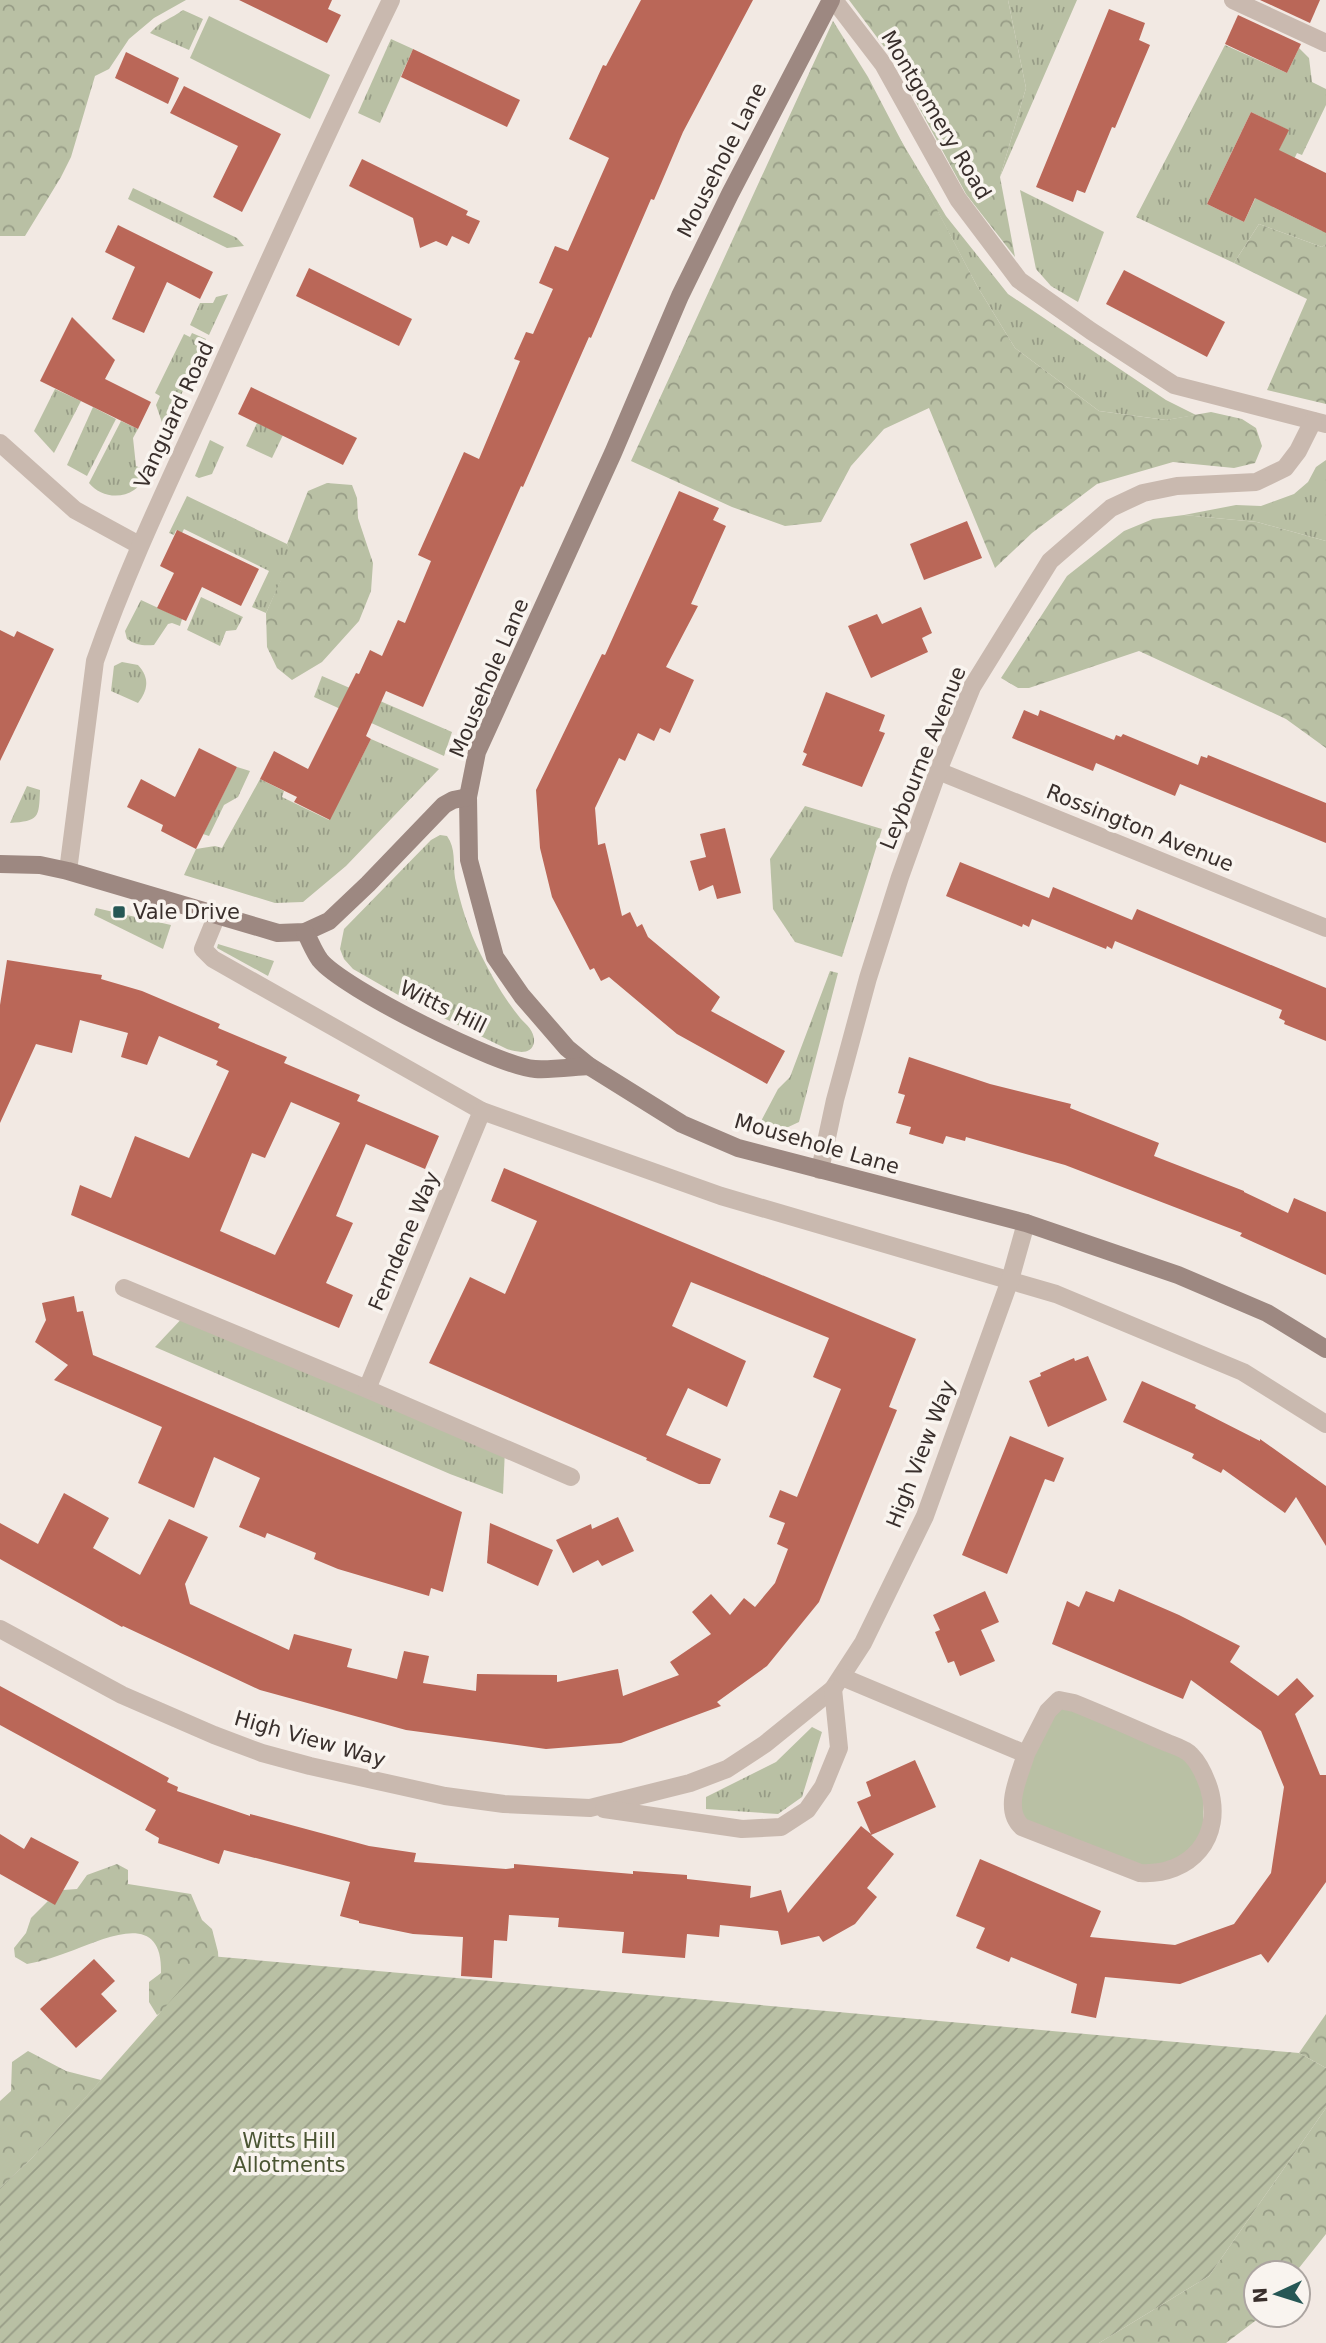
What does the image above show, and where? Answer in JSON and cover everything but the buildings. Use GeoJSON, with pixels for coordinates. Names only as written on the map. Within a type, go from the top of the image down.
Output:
{"type":"FeatureCollection","features":[{"type":"Feature","properties":{"kind":"street","name":"Vanguard Road"},"geometry":{"type":"LineString","coordinates":[[68,871],[95,661],[139,545],[391,0]]}},
{"type":"Feature","properties":{"kind":"street","name":"Montgomery Road"},"geometry":{"type":"LineString","coordinates":[[832,0],[883,64],[958,199],[1019,280],[1174,385],[1319,422]]}},
{"type":"Feature","properties":{"kind":"street","name":"Mousehole Lane"},"geometry":{"type":"LineString","coordinates":[[832,0],[720,213],[680,296],[608,464],[477,752],[468,797],[469,860],[495,957],[522,996],[568,1048],[589,1066],[682,1124],[738,1148],[1026,1223],[1178,1276],[1267,1314],[1326,1349]]}},
{"type":"Feature","properties":{"kind":"street"},"geometry":{"type":"LineString","coordinates":[[1233,0],[1326,43]]}},
{"type":"Feature","properties":{"kind":"street","name":"Leybourne Avenue"},"geometry":{"type":"LineString","coordinates":[[820,1170],[835,1100],[868,978],[938,771],[972,687],[1050,561],[1111,508],[1143,493],[1177,486],[1256,482],[1285,468],[1319,422]]}},
{"type":"Feature","properties":{"kind":"street"},"geometry":{"type":"LineString","coordinates":[[0,443],[75,510],[139,545]]}},
{"type":"Feature","properties":{"kind":"street","name":"Rossington Avenue"},"geometry":{"type":"LineString","coordinates":[[938,771],[1326,928]]}},
{"type":"Feature","properties":{"kind":"street"},"geometry":{"type":"LineString","coordinates":[[0,864],[40,865],[68,871],[278,933],[305,932],[329,921],[342,910],[444,804],[468,797]]}},
{"type":"Feature","properties":{"kind":"street"},"geometry":{"type":"LineString","coordinates":[[217,915],[203,949],[213,959],[482,1111],[721,1196],[1056,1294],[1243,1372],[1326,1424]]}},
{"type":"Feature","properties":{"kind":"street","name":"Witts Hill"},"geometry":{"type":"LineString","coordinates":[[305,932],[320,961],[333,972],[371,997],[420,1023],[500,1060],[534,1069],[589,1066]]}},
{"type":"Feature","properties":{"kind":"street","name":"Ferndene Way"},"geometry":{"type":"LineString","coordinates":[[367,1389],[482,1111]]}},
{"type":"Feature","properties":{"kind":"street","name":"High View Way"},"geometry":{"type":"LineString","coordinates":[[590,1808],[690,1783],[727,1769],[765,1744],[837,1683],[863,1643],[925,1516],[1010,1280],[1026,1223]]}},
{"type":"Feature","properties":{"kind":"street"},"geometry":{"type":"LineString","coordinates":[[124,1288],[571,1477]]}},
{"type":"Feature","properties":{"kind":"street","name":"High View Way"},"geometry":{"type":"LineString","coordinates":[[0,1629],[122,1695],[214,1735],[262,1753],[310,1766],[445,1796],[503,1804],[634,1812],[742,1829],[781,1828],[807,1810],[823,1787],[839,1748],[837,1683]]}},
{"type":"Feature","properties":{"kind":"street"},"geometry":{"type":"LineString","coordinates":[[837,1683],[1027,1754]]}},
{"type":"Feature","properties":{"kind":"street"},"geometry":{"type":"LineString","coordinates":[[1059,1700],[1074,1703],[1191,1754],[1204,1773],[1214,1807],[1212,1825],[1203,1846],[1184,1864],[1158,1874],[1140,1872],[1022,1827],[1016,1822],[1012,1804],[1027,1754],[1048,1711],[1059,1700]]}},
{"type":"Feature","properties":{"kind":"green space"},"geometry":{"type":"Polygon","coordinates":[[[0,0],[186,0],[154,18],[129,39],[109,69],[95,76],[71,157],[25,236],[0,236],[0,0]]]}},
{"type":"Feature","properties":{"kind":"green space"},"geometry":{"type":"Polygon","coordinates":[[[849,0],[1008,0],[1026,88],[1000,177],[1015,257],[966,194],[891,56],[849,0]]]}},
{"type":"Feature","properties":{"kind":"green space"},"geometry":{"type":"Polygon","coordinates":[[[1008,0],[1077,0],[1000,177],[1026,88],[1008,0]]]}},
{"type":"Feature","properties":{"kind":"green space"},"geometry":{"type":"Polygon","coordinates":[[[183,10],[203,19],[189,50],[150,33],[183,10]]]}},
{"type":"Feature","properties":{"kind":"green space"},"geometry":{"type":"Polygon","coordinates":[[[209,16],[330,75],[310,119],[190,58],[209,16]]]}},
{"type":"Feature","properties":{"kind":"green space"},"geometry":{"type":"Polygon","coordinates":[[[833,21],[868,77],[977,286],[1015,348],[1099,411],[1166,420],[1211,412],[1242,419],[1256,428],[1262,446],[1255,463],[1234,468],[1173,462],[1097,484],[1032,533],[995,568],[929,408],[884,429],[851,466],[821,522],[785,526],[732,507],[631,461],[833,21]]]}},
{"type":"Feature","properties":{"kind":"green space"},"geometry":{"type":"Polygon","coordinates":[[[391,39],[413,49],[380,123],[358,113],[391,39]]]}},
{"type":"Feature","properties":{"kind":"green space"},"geometry":{"type":"Polygon","coordinates":[[[1225,45],[1287,73],[1299,48],[1309,58],[1312,82],[1326,89],[1326,105],[1302,155],[1297,153],[1286,176],[1270,169],[1288,130],[1251,112],[1207,204],[1244,222],[1263,182],[1273,207],[1322,231],[1326,229],[1326,244],[1322,247],[1259,224],[1234,263],[1136,217],[1225,45]]]}},
{"type":"Feature","properties":{"kind":"green space"},"geometry":{"type":"Polygon","coordinates":[[[897,134],[946,216],[1008,294],[1166,400],[1196,415],[1166,420],[1099,411],[1015,348],[977,286],[897,134]]]}},
{"type":"Feature","properties":{"kind":"green space"},"geometry":{"type":"Polygon","coordinates":[[[133,188],[237,238],[244,246],[227,248],[128,199],[133,188]]]}},
{"type":"Feature","properties":{"kind":"green space"},"geometry":{"type":"Polygon","coordinates":[[[1020,190],[1104,232],[1078,302],[1051,286],[1036,269],[1020,190]]]}},
{"type":"Feature","properties":{"kind":"green space"},"geometry":{"type":"Polygon","coordinates":[[[1259,224],[1322,247],[1326,244],[1326,404],[1267,390],[1307,299],[1234,263],[1259,224]]]}},
{"type":"Feature","properties":{"kind":"green space"},"geometry":{"type":"Polygon","coordinates":[[[228,294],[209,335],[190,325],[200,303],[213,303],[216,297],[228,294]]]}},
{"type":"Feature","properties":{"kind":"green space"},"geometry":{"type":"Polygon","coordinates":[[[192,333],[206,339],[165,431],[156,405],[160,396],[155,393],[184,334],[190,337],[192,333]]]}},
{"type":"Feature","properties":{"kind":"green space"},"geometry":{"type":"Polygon","coordinates":[[[55,389],[81,401],[54,453],[34,431],[55,389]]]}},
{"type":"Feature","properties":{"kind":"green space"},"geometry":{"type":"Polygon","coordinates":[[[93,407],[116,419],[87,476],[67,465],[93,407]]]}},
{"type":"Feature","properties":{"kind":"green space"},"geometry":{"type":"Polygon","coordinates":[[[121,421],[138,429],[133,438],[136,466],[147,471],[134,490],[116,496],[104,494],[89,483],[121,421]]]}},
{"type":"Feature","properties":{"kind":"green space"},"geometry":{"type":"Polygon","coordinates":[[[257,423],[283,435],[272,458],[246,446],[257,423]]]}},
{"type":"Feature","properties":{"kind":"green space"},"geometry":{"type":"Polygon","coordinates":[[[210,440],[224,447],[212,474],[199,478],[195,476],[210,440]]]}},
{"type":"Feature","properties":{"kind":"green space"},"geometry":{"type":"Polygon","coordinates":[[[1326,460],[1326,541],[1257,522],[1184,515],[1236,505],[1261,506],[1294,494],[1308,482],[1316,467],[1326,460]]]}},
{"type":"Feature","properties":{"kind":"green space"},"geometry":{"type":"Polygon","coordinates":[[[327,483],[352,485],[357,498],[358,518],[373,563],[371,591],[359,621],[322,662],[292,680],[277,668],[267,647],[266,613],[292,555],[287,544],[308,491],[327,483]]]}},
{"type":"Feature","properties":{"kind":"green space"},"geometry":{"type":"Polygon","coordinates":[[[187,496],[287,544],[293,555],[266,613],[252,607],[269,571],[184,529],[182,533],[176,530],[174,535],[169,533],[187,496]]]}},
{"type":"Feature","properties":{"kind":"green space"},"geometry":{"type":"Polygon","coordinates":[[[1184,515],[1257,522],[1326,541],[1326,748],[1286,719],[1139,651],[1029,688],[1018,688],[1001,678],[1067,576],[1124,531],[1153,519],[1184,515]]]}},
{"type":"Feature","properties":{"kind":"green space"},"geometry":{"type":"Polygon","coordinates":[[[201,597],[243,617],[236,630],[226,631],[220,646],[187,630],[201,597]]]}},
{"type":"Feature","properties":{"kind":"green space"},"geometry":{"type":"Polygon","coordinates":[[[141,600],[182,619],[180,626],[168,624],[154,645],[140,645],[127,639],[125,631],[141,600]]]}},
{"type":"Feature","properties":{"kind":"green space"},"geometry":{"type":"Polygon","coordinates":[[[122,662],[138,665],[146,679],[146,689],[138,703],[111,691],[114,666],[122,662]]]}},
{"type":"Feature","properties":{"kind":"green space"},"geometry":{"type":"Polygon","coordinates":[[[322,676],[452,732],[444,756],[314,697],[322,676]]]}},
{"type":"Feature","properties":{"kind":"green space"},"geometry":{"type":"Polygon","coordinates":[[[371,739],[439,769],[346,866],[303,902],[275,903],[184,875],[196,849],[215,846],[222,848],[260,779],[284,791],[282,797],[329,820],[371,739]]]}},
{"type":"Feature","properties":{"kind":"green space"},"geometry":{"type":"Polygon","coordinates":[[[237,767],[250,771],[238,797],[224,805],[209,836],[203,834],[237,767]]]}},
{"type":"Feature","properties":{"kind":"green space"},"geometry":{"type":"Polygon","coordinates":[[[27,786],[40,790],[38,812],[27,821],[10,823],[27,786]]]}},
{"type":"Feature","properties":{"kind":"green space"},"geometry":{"type":"Polygon","coordinates":[[[805,806],[882,829],[842,957],[795,942],[773,909],[770,859],[805,806]]]}},
{"type":"Feature","properties":{"kind":"green space"},"geometry":{"type":"Polygon","coordinates":[[[440,835],[447,836],[452,846],[459,897],[477,946],[504,996],[533,1035],[533,1046],[527,1051],[507,1049],[407,1000],[353,969],[344,959],[340,949],[344,929],[431,840],[440,835]]]}},
{"type":"Feature","properties":{"kind":"green space"},"geometry":{"type":"Polygon","coordinates":[[[96,908],[171,925],[163,949],[94,915],[96,908]]]}},
{"type":"Feature","properties":{"kind":"green space"},"geometry":{"type":"Polygon","coordinates":[[[218,944],[274,961],[268,976],[217,948],[218,944]]]}},
{"type":"Feature","properties":{"kind":"green space"},"geometry":{"type":"Polygon","coordinates":[[[830,971],[838,973],[799,1122],[784,1129],[759,1125],[778,1089],[790,1077],[830,971]]]}},
{"type":"Feature","properties":{"kind":"green space"},"geometry":{"type":"Polygon","coordinates":[[[186,1314],[505,1449],[503,1494],[450,1474],[155,1347],[186,1314]]]}},
{"type":"Feature","properties":{"kind":"green space"},"geometry":{"type":"Polygon","coordinates":[[[1053,1704],[1190,1754],[1204,1773],[1203,1846],[1158,1874],[1016,1822],[1026,1754],[1053,1704]]]}},
{"type":"Feature","properties":{"kind":"green space"},"geometry":{"type":"Polygon","coordinates":[[[812,1727],[822,1732],[802,1797],[778,1814],[706,1809],[706,1797],[776,1762],[812,1727]]]}},
{"type":"Feature","properties":{"kind":"green space"},"geometry":{"type":"Polygon","coordinates":[[[117,1864],[128,1870],[128,1884],[191,1894],[202,1920],[212,1929],[218,1952],[219,1971],[157,2015],[149,2002],[149,1982],[161,1973],[159,1954],[153,1941],[144,1935],[117,1935],[27,1964],[15,1957],[14,1948],[26,1933],[31,1918],[48,1901],[55,1904],[63,1890],[77,1889],[87,1875],[117,1864]]]}},
{"type":"Feature","properties":{"kind":"green space","name":"Witts Hill Allotments"},"geometry":{"type":"Polygon","coordinates":[[[210,1956],[1299,2053],[1326,2068],[1326,2108],[1209,2276],[1099,2343],[0,2343],[0,2188],[32,2158],[210,1956]]]}},
{"type":"Feature","properties":{"kind":"green space"},"geometry":{"type":"Polygon","coordinates":[[[1326,2014],[1326,2068],[1299,2053],[1326,2014]]]}},
{"type":"Feature","properties":{"kind":"green space"},"geometry":{"type":"Polygon","coordinates":[[[28,2051],[66,2071],[101,2080],[32,2158],[0,2188],[0,2101],[11,2091],[12,2062],[28,2051]]]}},
{"type":"Feature","properties":{"kind":"green space"},"geometry":{"type":"Polygon","coordinates":[[[1326,2108],[1326,2234],[1306,2259],[1242,2259],[1242,2329],[1244,2329],[1226,2343],[1099,2343],[1209,2276],[1326,2108]]]}},
{"type":"Feature","properties":{"kind":"place","name":"Vale Drive"},"geometry":{"type":"Point","coordinates":[119,912]}}]}
